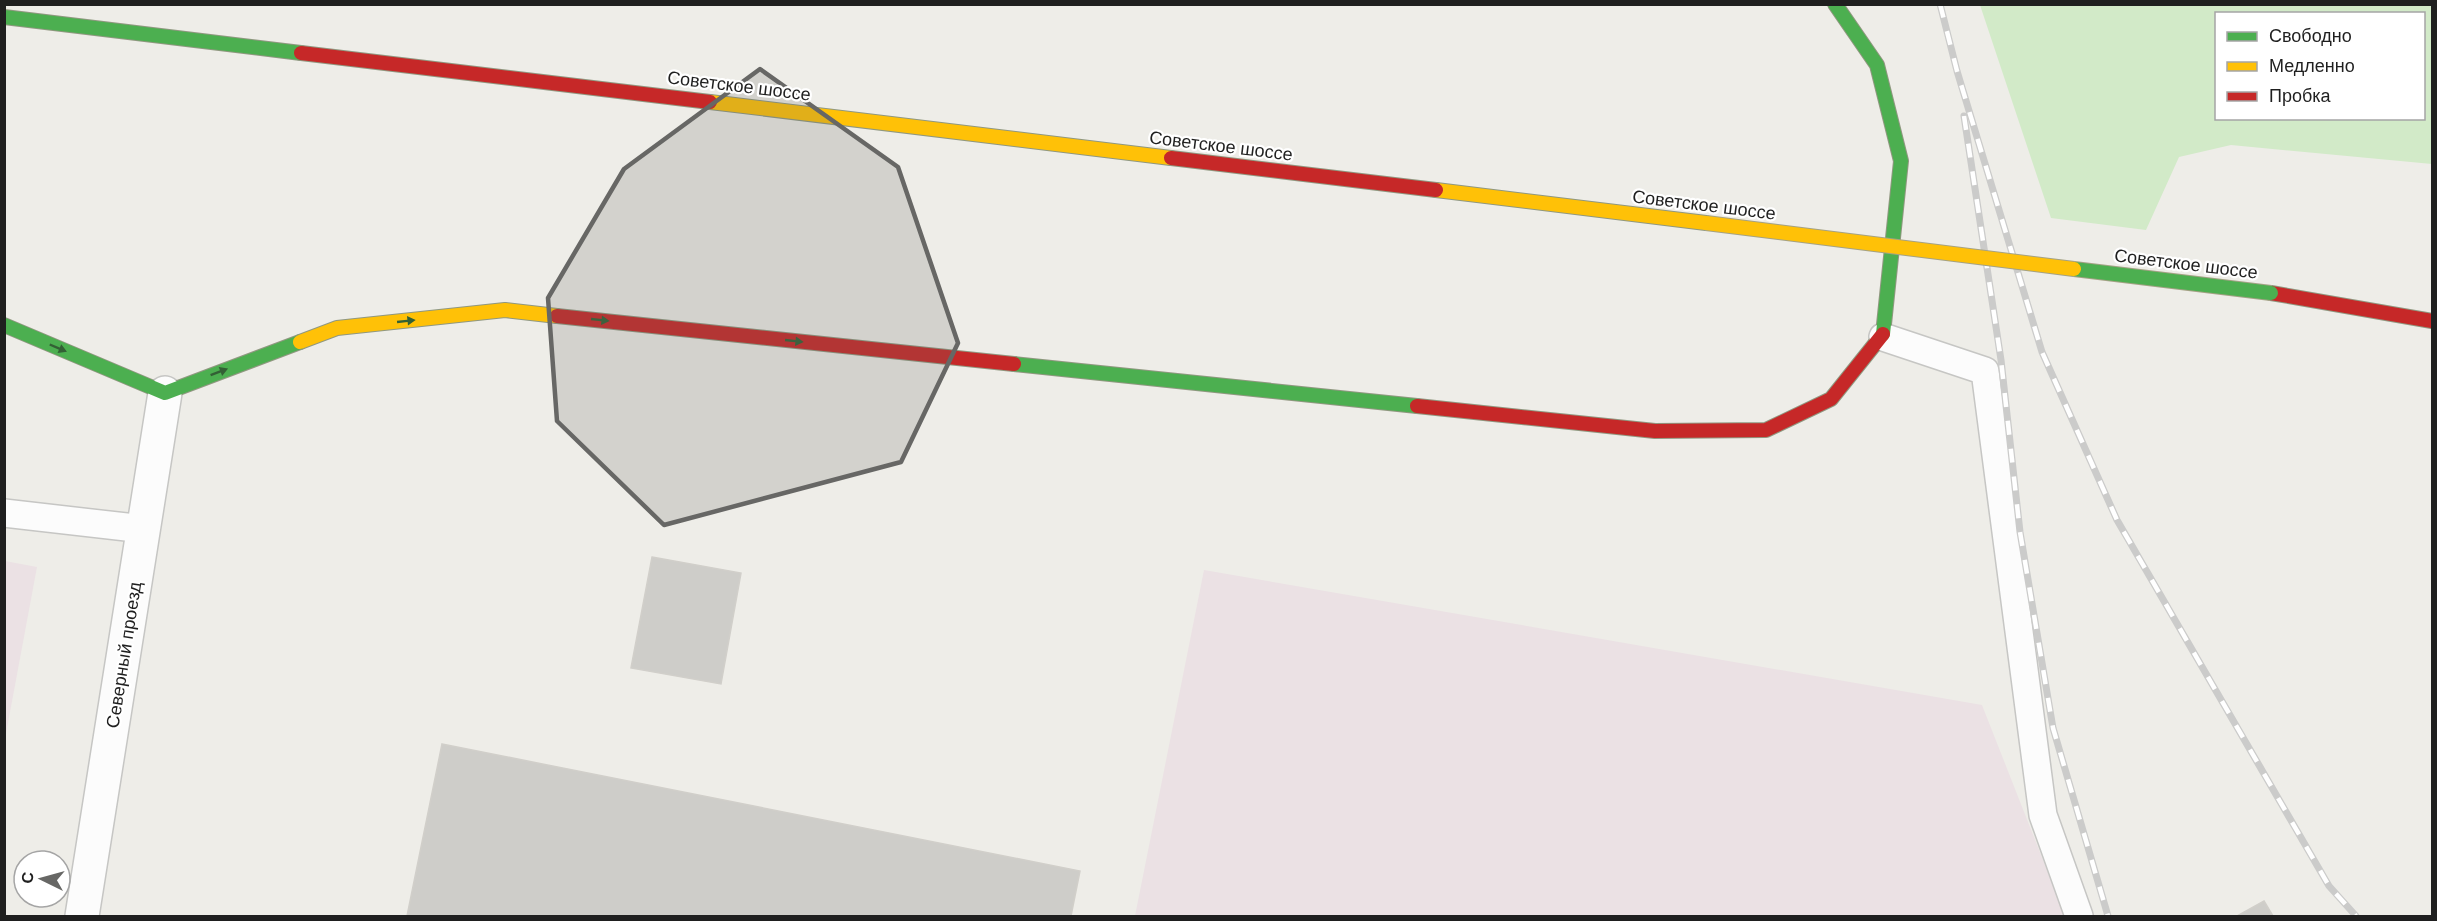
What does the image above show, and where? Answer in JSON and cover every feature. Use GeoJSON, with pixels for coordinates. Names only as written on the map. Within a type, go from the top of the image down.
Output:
{"type":"FeatureCollection","features":[{"type":"Feature","properties":{"kind":"main road"},"geometry":{"type":"LineString","coordinates":[[4,325],[165,393],[337,328],[505,310],[1655,431],[1766,430],[1831,399],[1883,337],[1901,161],[1877,65],[1835,4]]}},
{"type":"Feature","properties":{"kind":"main road","name":"Советское шоссе"},"geometry":{"type":"LineString","coordinates":[[4,17],[2271,293],[2433,321]]}},
{"type":"Feature","properties":{"kind":"street","name":"Северный проезд"},"geometry":{"type":"LineString","coordinates":[[82,916],[165,393]]}},
{"type":"Feature","properties":{"kind":"lane"},"geometry":{"type":"LineString","coordinates":[[1883,337],[1985,371],[2043,815],[2079,916]]}},
{"type":"Feature","properties":{"kind":"lane"},"geometry":{"type":"LineString","coordinates":[[4,513],[144,529]]}},
{"type":"Feature","properties":{"kind":"highlighted area"},"geometry":{"type":"Polygon","coordinates":[[[760,69],[898,167],[958,343],[901,462],[664,525],[557,421],[548,298],[624,169],[760,69]]]}},
{"type":"Feature","properties":{"kind":"shaded area"},"geometry":{"type":"Polygon","coordinates":[[[4,561],[37,567],[5,739],[4,561]]]}},
{"type":"Feature","properties":{"kind":"shaded area"},"geometry":{"type":"Polygon","coordinates":[[[1204,570],[1982,705],[2065,916],[1135,916],[1204,570]]]}},
{"type":"Feature","properties":{"kind":"green space"},"geometry":{"type":"Polygon","coordinates":[[[1980,5],[2432,5],[2432,164],[2231,145],[2179,157],[2146,230],[2051,218],[1980,5]]]}},
{"type":"Feature","properties":{"kind":"building"},"geometry":{"type":"Polygon","coordinates":[[[652,557],[741,573],[721,684],[631,668],[652,557]]]}},
{"type":"Feature","properties":{"kind":"building"},"geometry":{"type":"Polygon","coordinates":[[[442,744],[1080,871],[1071,916],[407,916],[442,744]]]}},
{"type":"Feature","properties":{"kind":"building"},"geometry":{"type":"Polygon","coordinates":[[[2264,901],[2273,916],[2237,916],[2264,901]]]}},
{"type":"Feature","properties":{"kind":"railway"},"geometry":{"type":"LineString","coordinates":[[1940,4],[1957,71],[2042,352],[2117,520],[2329,886],[2356,916]]}},
{"type":"Feature","properties":{"kind":"railway"},"geometry":{"type":"LineString","coordinates":[[1964,116],[2001,360],[2020,532],[2053,728],[2108,916]]}},
{"type":"Feature","properties":{"kind":"traffic: fast"},"geometry":{"type":"LineString","coordinates":[[1835,4],[1877,65],[1901,161],[1883,334]]}},
{"type":"Feature","properties":{"kind":"traffic: fast"},"geometry":{"type":"LineString","coordinates":[[4,17],[301,53]]}},
{"type":"Feature","properties":{"kind":"traffic: fast"},"geometry":{"type":"LineString","coordinates":[[2074,269],[2271,293]]}},
{"type":"Feature","properties":{"kind":"traffic: fast"},"geometry":{"type":"LineString","coordinates":[[4,325],[165,393],[300,342]]}},
{"type":"Feature","properties":{"kind":"traffic: fast"},"geometry":{"type":"LineString","coordinates":[[1014,364],[1417,406]]}},
{"type":"Feature","properties":{"kind":"traffic: slow"},"geometry":{"type":"LineString","coordinates":[[710,102],[1171,158]]}},
{"type":"Feature","properties":{"kind":"traffic: slow"},"geometry":{"type":"LineString","coordinates":[[1436,190],[1706,223]]}},
{"type":"Feature","properties":{"kind":"traffic: slow"},"geometry":{"type":"LineString","coordinates":[[1706,223],[2074,269]]}},
{"type":"Feature","properties":{"kind":"traffic: slow"},"geometry":{"type":"LineString","coordinates":[[300,342],[337,328],[505,310],[557,316]]}},
{"type":"Feature","properties":{"kind":"traffic: jam"},"geometry":{"type":"LineString","coordinates":[[301,53],[710,102]]}},
{"type":"Feature","properties":{"kind":"traffic: jam"},"geometry":{"type":"LineString","coordinates":[[1171,158],[1436,190]]}},
{"type":"Feature","properties":{"kind":"traffic: jam"},"geometry":{"type":"LineString","coordinates":[[2271,293],[2432,321]]}},
{"type":"Feature","properties":{"kind":"traffic: jam"},"geometry":{"type":"LineString","coordinates":[[557,316],[1014,364]]}},
{"type":"Feature","properties":{"kind":"traffic: jam"},"geometry":{"type":"LineString","coordinates":[[1417,406],[1655,431],[1766,430],[1831,399],[1883,334]]}}]}
